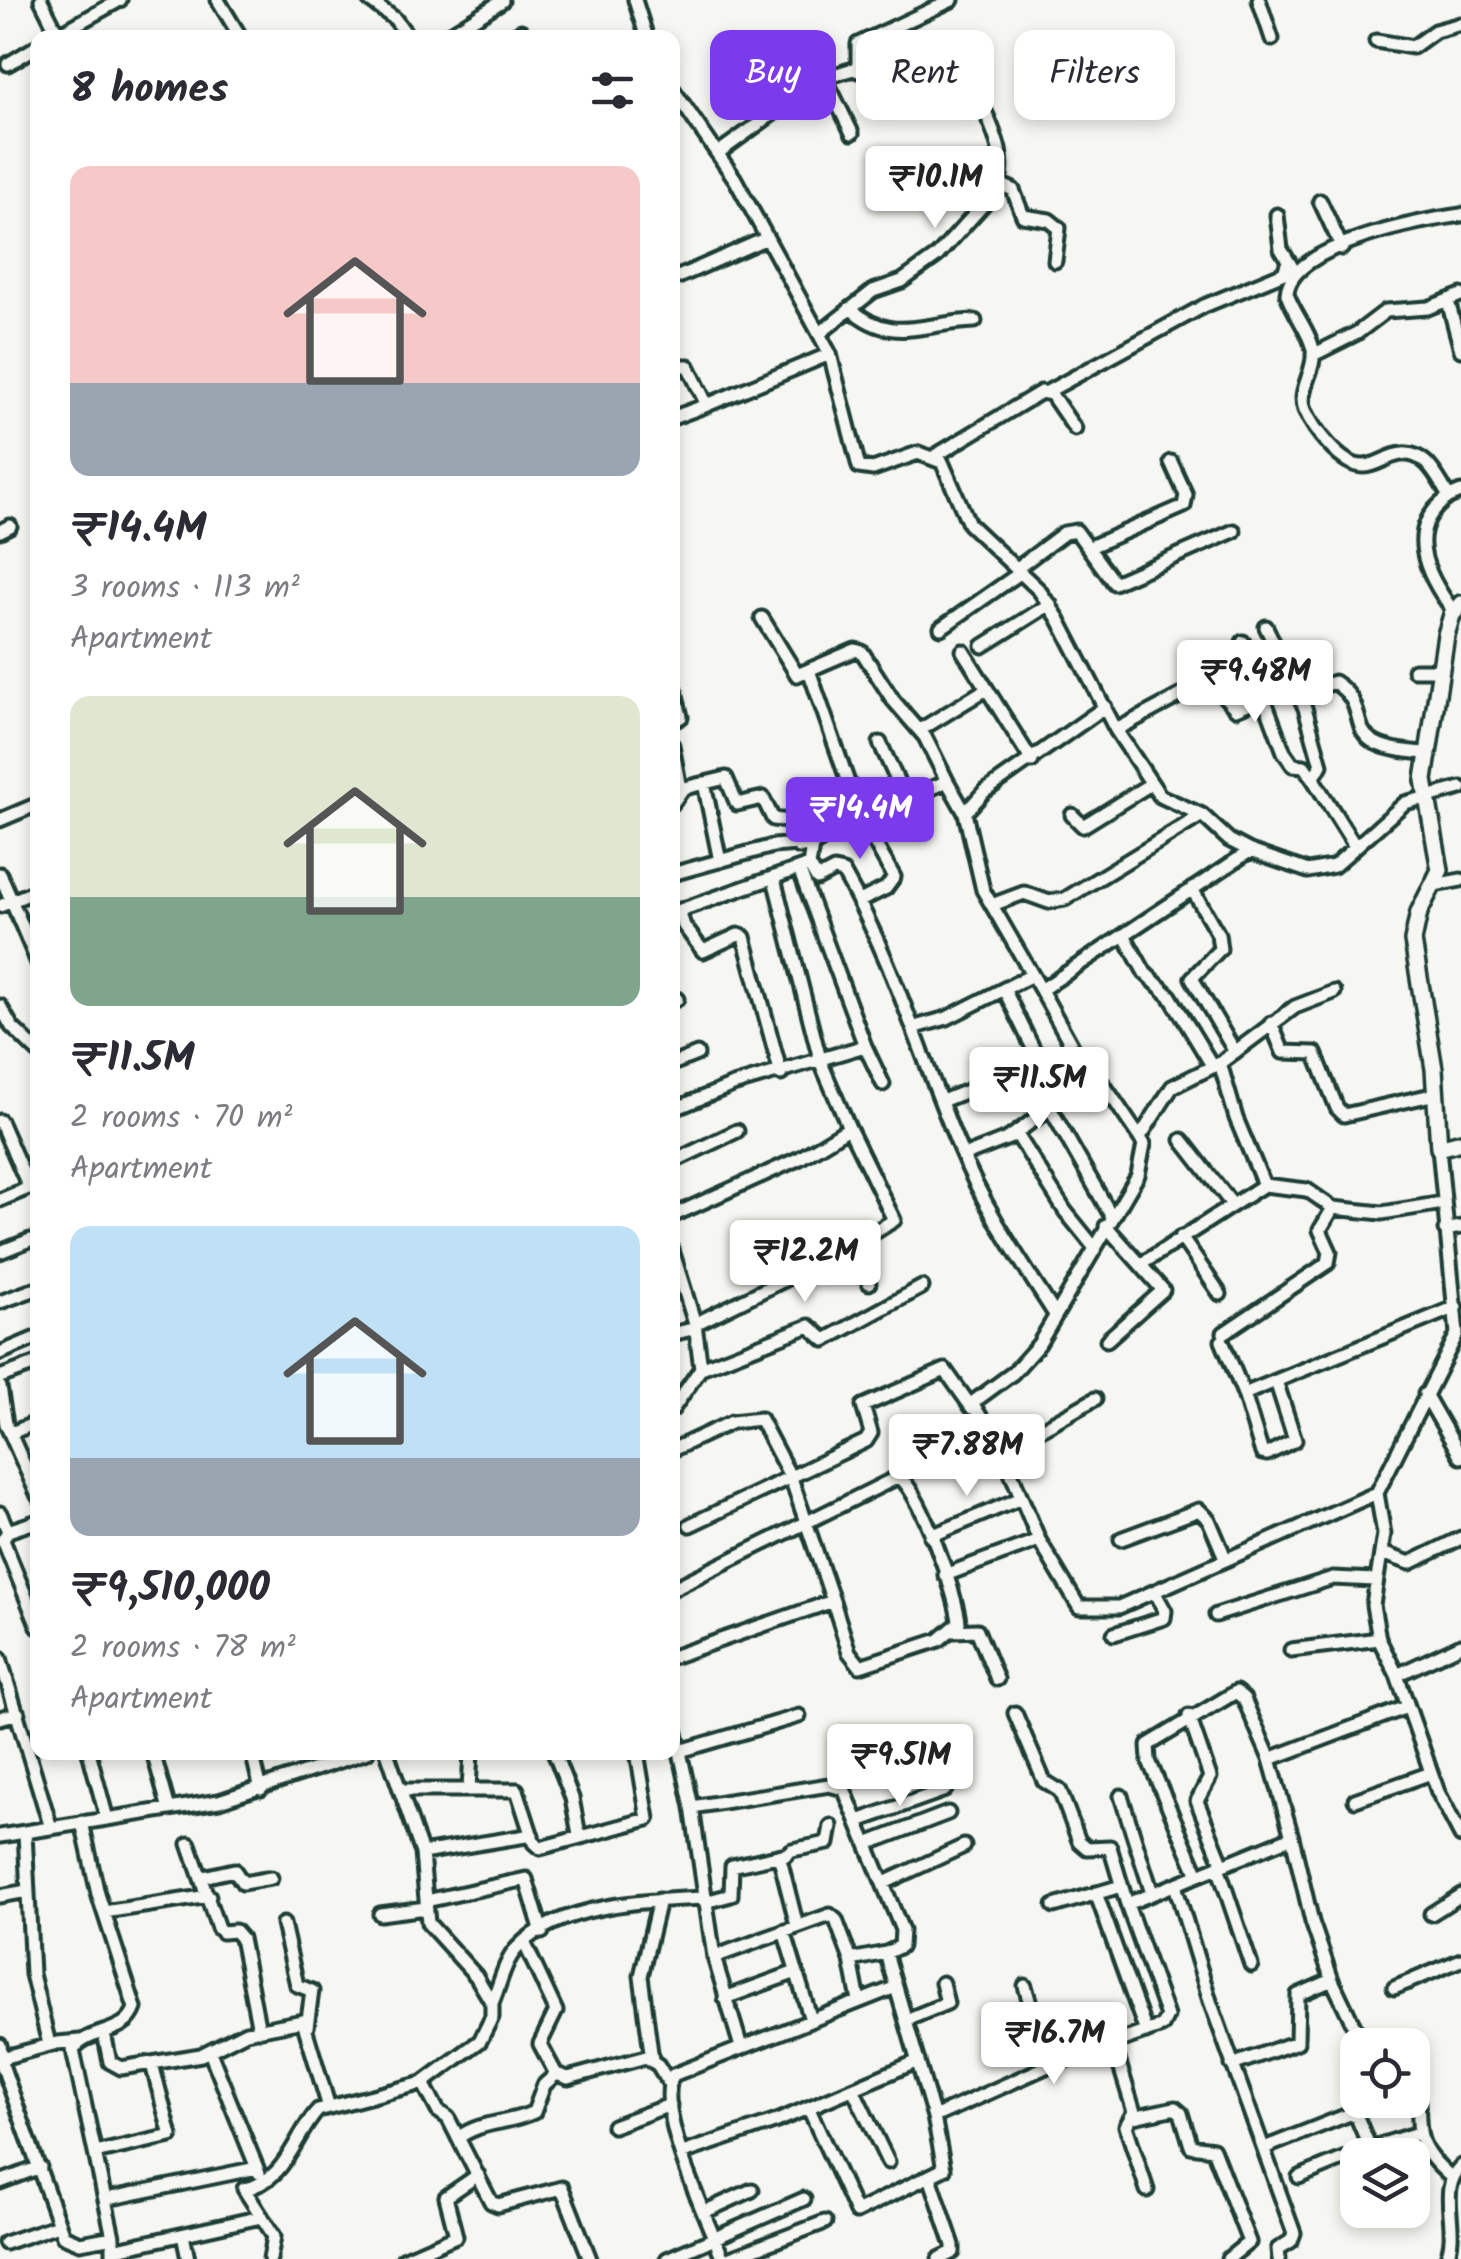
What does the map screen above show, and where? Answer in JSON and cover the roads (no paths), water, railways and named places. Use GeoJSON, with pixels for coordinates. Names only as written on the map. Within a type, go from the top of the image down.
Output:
{"type":"FeatureCollection","features":[{"type":"Feature","properties":{"kind":"street"},"geometry":{"type":"LineString","coordinates":[[42,0],[53,30]]}},
{"type":"Feature","properties":{"kind":"street"},"geometry":{"type":"LineString","coordinates":[[66,30],[120,0]]}},
{"type":"Feature","properties":{"kind":"street"},"geometry":{"type":"LineString","coordinates":[[218,0],[236,30]]}},
{"type":"Feature","properties":{"kind":"street"},"geometry":{"type":"LineString","coordinates":[[369,0],[403,30]]}},
{"type":"Feature","properties":{"kind":"street"},"geometry":{"type":"LineString","coordinates":[[635,0],[642,30]]}},
{"type":"Feature","properties":{"kind":"street"},"geometry":{"type":"LineString","coordinates":[[888,30],[952,0]]}},
{"type":"Feature","properties":{"kind":"street"},"geometry":{"type":"LineString","coordinates":[[1259,0],[1272,39]]}},
{"type":"Feature","properties":{"kind":"street"},"geometry":{"type":"LineString","coordinates":[[457,30],[502,1]]}},
{"type":"Feature","properties":{"kind":"street"},"geometry":{"type":"LineString","coordinates":[[1376,41],[1413,47],[1436,31],[1461,24]]}},
{"type":"Feature","properties":{"kind":"street"},"geometry":{"type":"LineString","coordinates":[[8,64],[30,51]]}},
{"type":"Feature","properties":{"kind":"street"},"geometry":{"type":"LineString","coordinates":[[680,99],[718,153],[830,354],[859,467],[873,469],[918,453],[942,462],[969,524],[1050,604],[1116,730],[1149,785],[1168,802],[1202,815],[1229,840],[1250,851],[1294,868],[1320,872],[1334,866],[1394,810],[1426,795],[1461,788]]}},
{"type":"Feature","properties":{"kind":"street"},"geometry":{"type":"LineString","coordinates":[[836,101],[852,134]]}},
{"type":"Feature","properties":{"kind":"street"},"geometry":{"type":"LineString","coordinates":[[718,153],[765,120]]}},
{"type":"Feature","properties":{"kind":"street"},"geometry":{"type":"LineString","coordinates":[[819,334],[850,308],[937,256],[962,234],[1000,184],[1000,152],[987,120]]}},
{"type":"Feature","properties":{"kind":"street"},"geometry":{"type":"LineString","coordinates":[[1000,184],[1013,190],[1022,216],[1049,220],[1058,228],[1055,261]]}},
{"type":"Feature","properties":{"kind":"street"},"geometry":{"type":"LineString","coordinates":[[1320,201],[1342,248]]}},
{"type":"Feature","properties":{"kind":"street"},"geometry":{"type":"LineString","coordinates":[[1278,215],[1279,238],[1298,274]]}},
{"type":"Feature","properties":{"kind":"street"},"geometry":{"type":"LineString","coordinates":[[1461,215],[1391,225],[1298,274],[1287,294],[1313,355],[1302,397],[1310,418],[1334,450],[1356,465],[1366,466],[1398,454],[1414,456],[1434,470],[1455,494],[1427,513],[1422,533],[1435,585],[1457,608],[1440,670],[1427,753],[1426,795],[1440,857],[1413,940],[1436,1094],[1442,1203],[1457,1334],[1377,1493],[1384,1534],[1375,1580],[1379,1640],[1396,1675],[1431,1773],[1461,1836]]}},
{"type":"Feature","properties":{"kind":"street"},"geometry":{"type":"LineString","coordinates":[[680,276],[767,238]]}},
{"type":"Feature","properties":{"kind":"street"},"geometry":{"type":"LineString","coordinates":[[934,456],[1033,395],[1047,392],[1204,306],[1284,272],[1288,261]]}},
{"type":"Feature","properties":{"kind":"street"},"geometry":{"type":"LineString","coordinates":[[1313,355],[1358,333],[1386,311],[1418,310],[1461,295]]}},
{"type":"Feature","properties":{"kind":"street"},"geometry":{"type":"LineString","coordinates":[[1448,301],[1461,350]]}},
{"type":"Feature","properties":{"kind":"street"},"geometry":{"type":"LineString","coordinates":[[850,308],[871,326],[891,332],[935,323],[976,321]]}},
{"type":"Feature","properties":{"kind":"street"},"geometry":{"type":"LineString","coordinates":[[680,415],[830,354]]}},
{"type":"Feature","properties":{"kind":"street"},"geometry":{"type":"LineString","coordinates":[[680,366],[688,366],[706,405]]}},
{"type":"Feature","properties":{"kind":"street"},"geometry":{"type":"LineString","coordinates":[[1047,392],[1075,429]]}},
{"type":"Feature","properties":{"kind":"street"},"geometry":{"type":"LineString","coordinates":[[1090,547],[1184,506],[1186,495],[1171,462]]}},
{"type":"Feature","properties":{"kind":"street"},"geometry":{"type":"LineString","coordinates":[[940,628],[1070,530],[1082,535],[1114,584],[1234,531]]}},
{"type":"Feature","properties":{"kind":"street"},"geometry":{"type":"LineString","coordinates":[[983,646],[1050,604]]}},
{"type":"Feature","properties":{"kind":"street"},"geometry":{"type":"LineString","coordinates":[[762,618],[797,675],[810,673],[858,650],[920,730],[965,813],[970,852],[992,905],[1084,1068],[1104,1085],[1145,1148],[1138,1175],[1024,1364],[974,1399],[972,1409]]}},
{"type":"Feature","properties":{"kind":"street"},"geometry":{"type":"LineString","coordinates":[[1266,627],[1299,696],[1322,765],[1313,778]]}},
{"type":"Feature","properties":{"kind":"street"},"geometry":{"type":"LineString","coordinates":[[1243,642],[1288,760],[1295,767],[1304,766],[1355,846]]}},
{"type":"Feature","properties":{"kind":"street"},"geometry":{"type":"LineString","coordinates":[[963,651],[1032,761]]}},
{"type":"Feature","properties":{"kind":"street"},"geometry":{"type":"LineString","coordinates":[[1414,670],[1440,670]]}},
{"type":"Feature","properties":{"kind":"street"},"geometry":{"type":"LineString","coordinates":[[810,673],[850,788],[858,793],[879,788],[892,810]]}},
{"type":"Feature","properties":{"kind":"street"},"geometry":{"type":"LineString","coordinates":[[1116,730],[1209,680],[1236,709],[1265,698]]}},
{"type":"Feature","properties":{"kind":"street"},"geometry":{"type":"LineString","coordinates":[[1299,696],[1334,682],[1349,697],[1360,728],[1376,746],[1427,753]]}},
{"type":"Feature","properties":{"kind":"street"},"geometry":{"type":"LineString","coordinates":[[920,730],[985,690]]}},
{"type":"Feature","properties":{"kind":"street"},"geometry":{"type":"LineString","coordinates":[[965,813],[984,792],[1104,708]]}},
{"type":"Feature","properties":{"kind":"street"},"geometry":{"type":"LineString","coordinates":[[880,742],[908,802]]}},
{"type":"Feature","properties":{"kind":"street"},"geometry":{"type":"LineString","coordinates":[[680,793],[729,779],[737,804],[766,800],[773,820],[789,821],[797,844],[803,849],[947,781]]}},
{"type":"Feature","properties":{"kind":"street"},"geometry":{"type":"LineString","coordinates":[[680,783],[682,790]]}},
{"type":"Feature","properties":{"kind":"street"},"geometry":{"type":"LineString","coordinates":[[704,784],[720,861]]}},
{"type":"Feature","properties":{"kind":"street"},"geometry":{"type":"LineString","coordinates":[[1072,816],[1083,826],[1149,785]]}},
{"type":"Feature","properties":{"kind":"street"},"geometry":{"type":"LineString","coordinates":[[0,820],[30,807]]}},
{"type":"Feature","properties":{"kind":"street"},"geometry":{"type":"LineString","coordinates":[[992,905],[1024,893],[1039,895],[1049,902],[1065,899],[1202,815]]}},
{"type":"Feature","properties":{"kind":"street"},"geometry":{"type":"LineString","coordinates":[[860,901],[886,888],[894,878],[863,822]]}},
{"type":"Feature","properties":{"kind":"street"},"geometry":{"type":"LineString","coordinates":[[680,872],[797,844]]}},
{"type":"Feature","properties":{"kind":"street"},"geometry":{"type":"LineString","coordinates":[[812,846],[804,867],[865,1046],[884,1084]]}},
{"type":"Feature","properties":{"kind":"street"},"geometry":{"type":"LineString","coordinates":[[1040,990],[1250,851]]}},
{"type":"Feature","properties":{"kind":"street"},"geometry":{"type":"LineString","coordinates":[[804,867],[817,878],[834,870],[844,872],[915,1027],[963,1156],[1054,1313]]}},
{"type":"Feature","properties":{"kind":"street"},"geometry":{"type":"LineString","coordinates":[[680,911],[804,867]]}},
{"type":"Feature","properties":{"kind":"street"},"geometry":{"type":"LineString","coordinates":[[0,874],[6,904],[30,948]]}},
{"type":"Feature","properties":{"kind":"street"},"geometry":{"type":"LineString","coordinates":[[680,1331],[853,1246],[894,1220],[821,1062],[774,879]]}},
{"type":"Feature","properties":{"kind":"street"},"geometry":{"type":"LineString","coordinates":[[1434,884],[1461,880]]}},
{"type":"Feature","properties":{"kind":"street"},"geometry":{"type":"LineString","coordinates":[[1192,889],[1218,934],[1220,948],[1192,978],[1235,1052]]}},
{"type":"Feature","properties":{"kind":"street"},"geometry":{"type":"LineString","coordinates":[[6,904],[30,894]]}},
{"type":"Feature","properties":{"kind":"street"},"geometry":{"type":"LineString","coordinates":[[680,919],[703,951],[738,935],[744,937],[781,1074]]}},
{"type":"Feature","properties":{"kind":"street"},"geometry":{"type":"LineString","coordinates":[[1124,936],[1145,973],[1170,996],[1217,1065],[1264,1184]]}},
{"type":"Feature","properties":{"kind":"street"},"geometry":{"type":"LineString","coordinates":[[915,1027],[947,1018],[1032,975]]}},
{"type":"Feature","properties":{"kind":"street"},"geometry":{"type":"LineString","coordinates":[[1004,989],[1053,1088]]}},
{"type":"Feature","properties":{"kind":"street"},"geometry":{"type":"LineString","coordinates":[[1140,1137],[1172,1088],[1217,1065],[1295,1007],[1334,992]]}},
{"type":"Feature","properties":{"kind":"street"},"geometry":{"type":"LineString","coordinates":[[0,1006],[12,1027],[30,1044]]}},
{"type":"Feature","properties":{"kind":"street"},"geometry":{"type":"LineString","coordinates":[[1271,1022],[1283,1052],[1315,1053],[1337,1108],[1344,1114],[1436,1094]]}},
{"type":"Feature","properties":{"kind":"street"},"geometry":{"type":"LineString","coordinates":[[680,1107],[733,1085],[781,1074],[865,1046]]}},
{"type":"Feature","properties":{"kind":"street"},"geometry":{"type":"LineString","coordinates":[[680,1061],[698,1054]]}},
{"type":"Feature","properties":{"kind":"street"},"geometry":{"type":"LineString","coordinates":[[1041,1096],[1084,1068]]}},
{"type":"Feature","properties":{"kind":"street"},"geometry":{"type":"LineString","coordinates":[[942,1101],[1005,1078],[1027,1082],[1050,1108],[1109,1222],[1162,1287],[1162,1294],[1107,1340]]}},
{"type":"Feature","properties":{"kind":"street"},"geometry":{"type":"LineString","coordinates":[[963,1156],[1016,1133],[1050,1108]]}},
{"type":"Feature","properties":{"kind":"street"},"geometry":{"type":"LineString","coordinates":[[0,1122],[30,1180]]}},
{"type":"Feature","properties":{"kind":"street"},"geometry":{"type":"LineString","coordinates":[[680,1212],[800,1158],[849,1128]]}},
{"type":"Feature","properties":{"kind":"street"},"geometry":{"type":"LineString","coordinates":[[680,1158],[737,1131]]}},
{"type":"Feature","properties":{"kind":"street"},"geometry":{"type":"LineString","coordinates":[[1016,1133],[1064,1211],[1094,1247]]}},
{"type":"Feature","properties":{"kind":"street"},"geometry":{"type":"LineString","coordinates":[[1182,1140],[1231,1203]]}},
{"type":"Feature","properties":{"kind":"street"},"geometry":{"type":"LineString","coordinates":[[1439,1148],[1461,1142]]}},
{"type":"Feature","properties":{"kind":"street"},"geometry":{"type":"LineString","coordinates":[[1143,1263],[1264,1184],[1306,1190],[1332,1208],[1382,1213],[1442,1203]]}},
{"type":"Feature","properties":{"kind":"street"},"geometry":{"type":"LineString","coordinates":[[0,1200],[30,1187]]}},
{"type":"Feature","properties":{"kind":"street"},"geometry":{"type":"LineString","coordinates":[[1276,1381],[1296,1440],[1266,1454],[1223,1337],[1328,1264],[1330,1252],[1320,1230],[1332,1208]]}},
{"type":"Feature","properties":{"kind":"street"},"geometry":{"type":"LineString","coordinates":[[1445,1230],[1461,1228]]}},
{"type":"Feature","properties":{"kind":"street"},"geometry":{"type":"LineString","coordinates":[[1181,1237],[1220,1294]]}},
{"type":"Feature","properties":{"kind":"street"},"geometry":{"type":"LineString","coordinates":[[0,1252],[30,1240]]}},
{"type":"Feature","properties":{"kind":"street"},"geometry":{"type":"LineString","coordinates":[[853,1246],[869,1283]]}},
{"type":"Feature","properties":{"kind":"street"},"geometry":{"type":"LineString","coordinates":[[680,1275],[696,1326],[701,1368]]}},
{"type":"Feature","properties":{"kind":"street"},"geometry":{"type":"LineString","coordinates":[[680,1398],[701,1368],[809,1326],[825,1340],[922,1287]]}},
{"type":"Feature","properties":{"kind":"street"},"geometry":{"type":"LineString","coordinates":[[0,1302],[30,1291]]}},
{"type":"Feature","properties":{"kind":"street"},"geometry":{"type":"LineString","coordinates":[[1244,1394],[1456,1306]]}},
{"type":"Feature","properties":{"kind":"street"},"geometry":{"type":"LineString","coordinates":[[0,1353],[30,1341]]}},
{"type":"Feature","properties":{"kind":"street"},"geometry":{"type":"LineString","coordinates":[[1438,1370],[1461,1359]]}},
{"type":"Feature","properties":{"kind":"street"},"geometry":{"type":"LineString","coordinates":[[0,1377],[30,1367]]}},
{"type":"Feature","properties":{"kind":"street"},"geometry":{"type":"LineString","coordinates":[[690,1525],[866,1441],[870,1433],[864,1404],[940,1370],[950,1374],[1002,1451],[1039,1540],[1079,1607],[1119,1606],[1155,1594],[1377,1493]]}},
{"type":"Feature","properties":{"kind":"street"},"geometry":{"type":"LineString","coordinates":[[0,1387],[10,1433],[30,1478]]}},
{"type":"Feature","properties":{"kind":"street"},"geometry":{"type":"LineString","coordinates":[[1425,1394],[1461,1457]]}},
{"type":"Feature","properties":{"kind":"street"},"geometry":{"type":"LineString","coordinates":[[1002,1451],[1096,1399]]}},
{"type":"Feature","properties":{"kind":"street"},"geometry":{"type":"LineString","coordinates":[[680,1446],[732,1422],[754,1417],[766,1426],[790,1478],[852,1660],[860,1666],[954,1630],[977,1630],[997,1680]]}},
{"type":"Feature","properties":{"kind":"street"},"geometry":{"type":"LineString","coordinates":[[10,1433],[30,1425]]}},
{"type":"Feature","properties":{"kind":"street"},"geometry":{"type":"LineString","coordinates":[[680,1585],[898,1477],[909,1483],[931,1536],[959,1614],[954,1630]]}},
{"type":"Feature","properties":{"kind":"street"},"geometry":{"type":"LineString","coordinates":[[931,1536],[1019,1499]]}},
{"type":"Feature","properties":{"kind":"street"},"geometry":{"type":"LineString","coordinates":[[1121,1539],[1199,1510],[1209,1520],[1226,1560]]}},
{"type":"Feature","properties":{"kind":"street"},"geometry":{"type":"LineString","coordinates":[[0,1513],[8,1531]]}},
{"type":"Feature","properties":{"kind":"street"},"geometry":{"type":"LineString","coordinates":[[30,1524],[8,1531],[3,1540],[6,1569],[30,1612]]}},
{"type":"Feature","properties":{"kind":"street"},"geometry":{"type":"LineString","coordinates":[[1382,1553],[1410,1563],[1461,1538]]}},
{"type":"Feature","properties":{"kind":"street"},"geometry":{"type":"LineString","coordinates":[[945,1575],[1039,1540]]}},
{"type":"Feature","properties":{"kind":"street"},"geometry":{"type":"LineString","coordinates":[[1216,1615],[1333,1578],[1375,1580]]}},
{"type":"Feature","properties":{"kind":"street"},"geometry":{"type":"LineString","coordinates":[[1114,1634],[1164,1618],[1155,1594]]}},
{"type":"Feature","properties":{"kind":"street"},"geometry":{"type":"LineString","coordinates":[[680,1653],[833,1601]]}},
{"type":"Feature","properties":{"kind":"street"},"geometry":{"type":"LineString","coordinates":[[1291,1650],[1379,1640]]}},
{"type":"Feature","properties":{"kind":"street"},"geometry":{"type":"LineString","coordinates":[[1396,1675],[1461,1644]]}},
{"type":"Feature","properties":{"kind":"street"},"geometry":{"type":"LineString","coordinates":[[0,1658],[30,1755]]}},
{"type":"Feature","properties":{"kind":"street"},"geometry":{"type":"LineString","coordinates":[[1198,1875],[1146,1752],[1156,1737],[1189,1716],[1240,1694],[1270,1759],[1312,1922],[1332,1980],[1355,2028]]}},
{"type":"Feature","properties":{"kind":"street"},"geometry":{"type":"LineString","coordinates":[[1270,1759],[1407,1707]]}},
{"type":"Feature","properties":{"kind":"street"},"geometry":{"type":"LineString","coordinates":[[0,1718],[18,1713]]}},
{"type":"Feature","properties":{"kind":"street"},"geometry":{"type":"LineString","coordinates":[[934,2117],[1048,2066],[1146,2032],[1166,2023],[1168,2016],[1110,1847],[1087,1848],[1079,1841],[1062,1794],[1044,1781],[1015,1713]]}},
{"type":"Feature","properties":{"kind":"street"},"geometry":{"type":"LineString","coordinates":[[741,2046],[714,1957],[680,1751],[799,1716]]}},
{"type":"Feature","properties":{"kind":"street"},"geometry":{"type":"LineString","coordinates":[[1189,1716],[1210,1777],[1197,1801],[1251,1965]]}},
{"type":"Feature","properties":{"kind":"street"},"geometry":{"type":"LineString","coordinates":[[31,1760],[51,1828]]}},
{"type":"Feature","properties":{"kind":"street"},"geometry":{"type":"LineString","coordinates":[[92,1760],[108,1819]]}},
{"type":"Feature","properties":{"kind":"street"},"geometry":{"type":"LineString","coordinates":[[155,1760],[169,1809]]}},
{"type":"Feature","properties":{"kind":"street"},"geometry":{"type":"LineString","coordinates":[[254,1760],[261,1789]]}},
{"type":"Feature","properties":{"kind":"street"},"geometry":{"type":"LineString","coordinates":[[0,1836],[169,1809],[261,1789],[344,1760]]}},
{"type":"Feature","properties":{"kind":"street"},"geometry":{"type":"LineString","coordinates":[[391,1760],[422,1853],[430,1928],[460,1955],[492,2004]]}},
{"type":"Feature","properties":{"kind":"street"},"geometry":{"type":"LineString","coordinates":[[469,1790],[471,1760]]}},
{"type":"Feature","properties":{"kind":"street"},"geometry":{"type":"LineString","coordinates":[[557,1760],[572,1798],[579,1835]]}},
{"type":"Feature","properties":{"kind":"street"},"geometry":{"type":"LineString","coordinates":[[404,1790],[520,1791],[532,1835],[540,1848],[648,1819],[639,1760]]}},
{"type":"Feature","properties":{"kind":"street"},"geometry":{"type":"LineString","coordinates":[[1355,1800],[1431,1773]]}},
{"type":"Feature","properties":{"kind":"street"},"geometry":{"type":"LineString","coordinates":[[692,1807],[829,1785],[844,1789],[904,1940],[886,1953],[851,1960]]}},
{"type":"Feature","properties":{"kind":"street"},"geometry":{"type":"LineString","coordinates":[[858,1821],[945,1790]]}},
{"type":"Feature","properties":{"kind":"street"},"geometry":{"type":"LineString","coordinates":[[1121,1796],[1152,1893]]}},
{"type":"Feature","properties":{"kind":"street"},"geometry":{"type":"LineString","coordinates":[[868,1844],[948,1814]]}},
{"type":"Feature","properties":{"kind":"street"},"geometry":{"type":"LineString","coordinates":[[82,1822],[104,1912],[135,2008],[129,2020],[80,2042],[1,2054],[58,2225],[68,2241],[113,2249],[261,2217]]}},
{"type":"Feature","properties":{"kind":"street"},"geometry":{"type":"LineString","coordinates":[[270,2259],[274,2236],[244,2188],[263,2184],[291,2155],[313,2115],[328,2104],[423,2083],[480,2041],[488,2030],[492,2004],[510,1956],[524,1942],[600,1908],[731,1895],[730,1869],[736,1864],[828,1843],[831,1826]]}},
{"type":"Feature","properties":{"kind":"street"},"geometry":{"type":"LineString","coordinates":[[25,1833],[35,1995],[49,2044]]}},
{"type":"Feature","properties":{"kind":"street"},"geometry":{"type":"LineString","coordinates":[[422,1853],[532,1835]]}},
{"type":"Feature","properties":{"kind":"street"},"geometry":{"type":"LineString","coordinates":[[1127,1904],[1292,1837]]}},
{"type":"Feature","properties":{"kind":"street"},"geometry":{"type":"LineString","coordinates":[[189,1844],[220,1931],[235,1931],[241,1938],[259,2030]]}},
{"type":"Feature","properties":{"kind":"street"},"geometry":{"type":"LineString","coordinates":[[884,1882],[964,1846]]}},
{"type":"Feature","properties":{"kind":"street"},"geometry":{"type":"LineString","coordinates":[[782,1855],[797,1926]]}},
{"type":"Feature","properties":{"kind":"street"},"geometry":{"type":"LineString","coordinates":[[203,1877],[226,1869],[234,1870],[243,1883],[271,1878]]}},
{"type":"Feature","properties":{"kind":"street"},"geometry":{"type":"LineString","coordinates":[[380,1914],[526,1878],[542,1932]]}},
{"type":"Feature","properties":{"kind":"street"},"geometry":{"type":"LineString","coordinates":[[1175,1885],[1232,2065],[1294,2233],[1291,2241],[1278,2248],[1279,2259]]}},
{"type":"Feature","properties":{"kind":"street"},"geometry":{"type":"LineString","coordinates":[[1054,1906],[1121,1886]]}},
{"type":"Feature","properties":{"kind":"street"},"geometry":{"type":"LineString","coordinates":[[0,1896],[27,1892]]}},
{"type":"Feature","properties":{"kind":"street"},"geometry":{"type":"LineString","coordinates":[[1096,1893],[1146,2032]]}},
{"type":"Feature","properties":{"kind":"street"},"geometry":{"type":"LineString","coordinates":[[1431,1914],[1461,1895]]}},
{"type":"Feature","properties":{"kind":"street"},"geometry":{"type":"LineString","coordinates":[[104,1912],[210,1896]]}},
{"type":"Feature","properties":{"kind":"street"},"geometry":{"type":"LineString","coordinates":[[659,1900],[641,1976],[652,2060],[668,2083],[683,2153],[715,2239],[726,2259],[825,2222]]}},
{"type":"Feature","properties":{"kind":"street"},"geometry":{"type":"LineString","coordinates":[[714,1957],[834,1916],[851,1960],[859,2001]]}},
{"type":"Feature","properties":{"kind":"street"},"geometry":{"type":"LineString","coordinates":[[283,1924],[297,1985],[312,1991],[307,2027],[328,2104]]}},
{"type":"Feature","properties":{"kind":"street"},"geometry":{"type":"LineString","coordinates":[[784,1932],[811,2020]]}},
{"type":"Feature","properties":{"kind":"street"},"geometry":{"type":"LineString","coordinates":[[524,1942],[554,2002],[553,2022],[540,2044],[556,2074],[568,2078],[640,2057],[652,2060]]}},
{"type":"Feature","properties":{"kind":"street"},"geometry":{"type":"LineString","coordinates":[[809,2108],[856,2212],[930,2178],[946,2165],[886,1953]]}},
{"type":"Feature","properties":{"kind":"street"},"geometry":{"type":"LineString","coordinates":[[1394,1988],[1461,1960]]}},
{"type":"Feature","properties":{"kind":"street"},"geometry":{"type":"LineString","coordinates":[[725,1998],[796,1972]]}},
{"type":"Feature","properties":{"kind":"street"},"geometry":{"type":"LineString","coordinates":[[1232,2065],[1298,2042],[1298,1995],[1332,1980]]}},
{"type":"Feature","properties":{"kind":"street"},"geometry":{"type":"LineString","coordinates":[[906,2020],[947,2003],[942,1983]]}},
{"type":"Feature","properties":{"kind":"street"},"geometry":{"type":"LineString","coordinates":[[668,2083],[682,2069],[896,1986]]}},
{"type":"Feature","properties":{"kind":"street"},"geometry":{"type":"LineString","coordinates":[[1025,1986],[1048,2066]]}},
{"type":"Feature","properties":{"kind":"street"},"geometry":{"type":"LineString","coordinates":[[104,2032],[114,2066],[152,2064],[210,2052],[259,2030],[299,2021],[307,2027]]}},
{"type":"Feature","properties":{"kind":"street"},"geometry":{"type":"LineString","coordinates":[[80,2042],[73,2054],[113,2249]]}},
{"type":"Feature","properties":{"kind":"street"},"geometry":{"type":"LineString","coordinates":[[1113,2043],[1133,2116]]}},
{"type":"Feature","properties":{"kind":"street"},"geometry":{"type":"LineString","coordinates":[[210,2052],[263,2184]]}},
{"type":"Feature","properties":{"kind":"street"},"geometry":{"type":"LineString","coordinates":[[683,2153],[809,2108],[918,2061]]}},
{"type":"Feature","properties":{"kind":"street"},"geometry":{"type":"LineString","coordinates":[[95,2152],[171,2136],[152,2064]]}},
{"type":"Feature","properties":{"kind":"street"},"geometry":{"type":"LineString","coordinates":[[458,2138],[480,2123],[500,2124],[534,2112],[544,2086],[556,2074]]}},
{"type":"Feature","properties":{"kind":"street"},"geometry":{"type":"LineString","coordinates":[[423,2083],[494,2205],[562,2188],[590,2259]]}},
{"type":"Feature","properties":{"kind":"street"},"geometry":{"type":"LineString","coordinates":[[853,2089],[888,2162]]}},
{"type":"Feature","properties":{"kind":"street"},"geometry":{"type":"LineString","coordinates":[[613,2126],[670,2105]]}},
{"type":"Feature","properties":{"kind":"street"},"geometry":{"type":"LineString","coordinates":[[1147,2190],[1126,2126],[1133,2116],[1175,2108],[1191,2146],[1213,2149],[1248,2242],[1228,2259]]}},
{"type":"Feature","properties":{"kind":"street"},"geometry":{"type":"LineString","coordinates":[[1264,2148],[1350,2114],[1357,2118],[1366,2138]]}},
{"type":"Feature","properties":{"kind":"street"},"geometry":{"type":"LineString","coordinates":[[1418,2118],[1418,2132],[1430,2159],[1451,2177]]}},
{"type":"Feature","properties":{"kind":"street"},"geometry":{"type":"LineString","coordinates":[[1400,2138],[1418,2132]]}},
{"type":"Feature","properties":{"kind":"street"},"geometry":{"type":"LineString","coordinates":[[1299,2177],[1340,2160]]}},
{"type":"Feature","properties":{"kind":"street"},"geometry":{"type":"LineString","coordinates":[[1446,2259],[1454,2241],[1451,2177],[1461,2166]]}},
{"type":"Feature","properties":{"kind":"street"},"geometry":{"type":"LineString","coordinates":[[0,2182],[40,2167]]}},
{"type":"Feature","properties":{"kind":"street"},"geometry":{"type":"LineString","coordinates":[[106,2200],[258,2168]]}},
{"type":"Feature","properties":{"kind":"street"},"geometry":{"type":"LineString","coordinates":[[403,2259],[456,2236],[446,2197],[478,2175]]}},
{"type":"Feature","properties":{"kind":"street"},"geometry":{"type":"LineString","coordinates":[[930,2178],[953,2245],[952,2252],[939,2259]]}},
{"type":"Feature","properties":{"kind":"street"},"geometry":{"type":"LineString","coordinates":[[704,2212],[752,2190]]}},
{"type":"Feature","properties":{"kind":"street"},"geometry":{"type":"LineString","coordinates":[[667,2259],[804,2199]]}},
{"type":"Feature","properties":{"kind":"street"},"geometry":{"type":"LineString","coordinates":[[5,2243],[58,2225]]}},
{"type":"Feature","properties":{"kind":"street"},"geometry":{"type":"LineString","coordinates":[[183,2235],[188,2259]]}}]}
